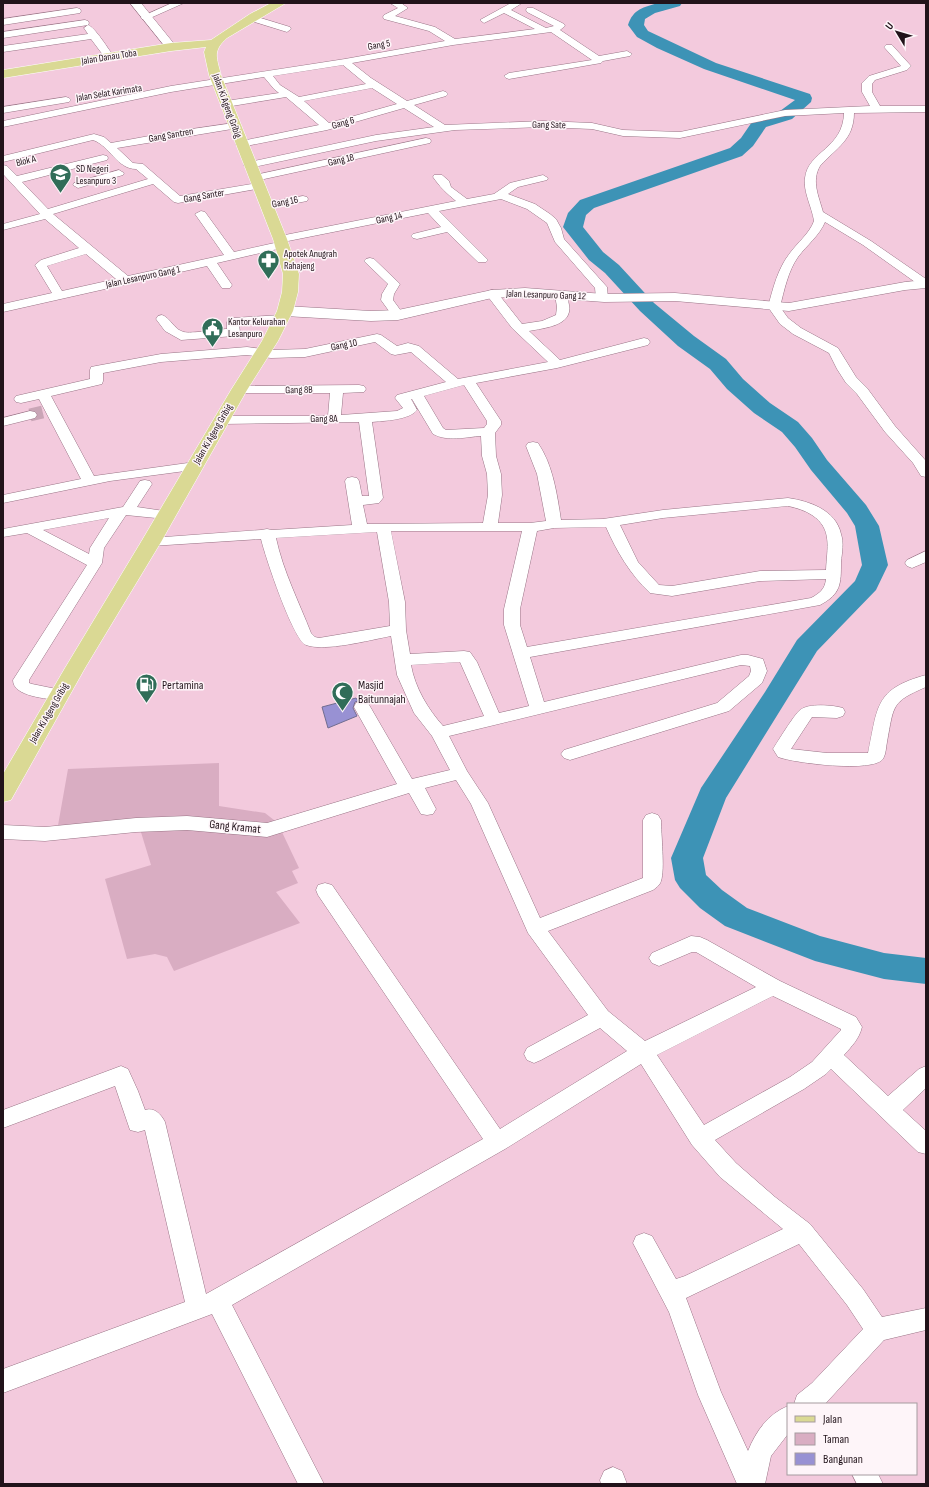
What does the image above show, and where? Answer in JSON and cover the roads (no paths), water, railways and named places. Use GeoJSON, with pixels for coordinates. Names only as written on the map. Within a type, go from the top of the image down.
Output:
{"type":"FeatureCollection","features":[{"type":"Feature","properties":{"kind":"main road"},"geometry":{"type":"LineString","coordinates":[[208,46],[238,17],[264,3]]}},
{"type":"Feature","properties":{"kind":"main road"},"geometry":{"type":"LineString","coordinates":[[208,46],[251,18],[280,3]]}},
{"type":"Feature","properties":{"kind":"main road","name":"Jalan Danau Toba"},"geometry":{"type":"LineString","coordinates":[[3,74],[171,47],[208,46]]}},
{"type":"Feature","properties":{"kind":"main road","name":"Jalan Danau Toba"},"geometry":{"type":"LineString","coordinates":[[3,79],[208,46]]}},
{"type":"Feature","properties":{"kind":"main road","name":"Jalan Ki Ageng Gribig"},"geometry":{"type":"LineString","coordinates":[[3,794],[75,668],[151,542],[221,420],[263,353],[283,315],[290,292],[291,274],[281,242],[216,78],[208,46]]}},
{"type":"Feature","properties":{"kind":"street"},"geometry":{"type":"LineString","coordinates":[[70,3],[109,57]]}},
{"type":"Feature","properties":{"kind":"street"},"geometry":{"type":"LineString","coordinates":[[135,3],[171,47]]}},
{"type":"Feature","properties":{"kind":"street"},"geometry":{"type":"LineString","coordinates":[[145,17],[180,3]]}},
{"type":"Feature","properties":{"kind":"street"},"geometry":{"type":"LineString","coordinates":[[394,3],[404,8],[387,17],[432,29],[453,42]]}},
{"type":"Feature","properties":{"kind":"street"},"geometry":{"type":"LineString","coordinates":[[484,20],[518,3]]}},
{"type":"Feature","properties":{"kind":"street"},"geometry":{"type":"LineString","coordinates":[[505,10],[549,30],[597,59],[627,54]]}},
{"type":"Feature","properties":{"kind":"street"},"geometry":{"type":"LineString","coordinates":[[530,10],[561,26],[549,30]]}},
{"type":"Feature","properties":{"kind":"street"},"geometry":{"type":"LineString","coordinates":[[3,22],[77,11]]}},
{"type":"Feature","properties":{"kind":"street"},"geometry":{"type":"LineString","coordinates":[[251,18],[287,29]]}},
{"type":"Feature","properties":{"kind":"street"},"geometry":{"type":"LineString","coordinates":[[3,35],[85,23]]}},
{"type":"Feature","properties":{"kind":"street","name":"Gang 5"},"geometry":{"type":"LineString","coordinates":[[161,88],[216,78],[266,74],[345,62],[453,42],[549,30]]}},
{"type":"Feature","properties":{"kind":"street"},"geometry":{"type":"LineString","coordinates":[[3,50],[94,36]]}},
{"type":"Feature","properties":{"kind":"street"},"geometry":{"type":"LineString","coordinates":[[877,109],[866,92],[866,85],[872,78],[905,68],[905,64],[889,47]]}},
{"type":"Feature","properties":{"kind":"street"},"geometry":{"type":"LineString","coordinates":[[509,76],[586,64],[598,61],[597,59]]}},
{"type":"Feature","properties":{"kind":"street"},"geometry":{"type":"LineString","coordinates":[[885,61],[901,60]]}},
{"type":"Feature","properties":{"kind":"street"},"geometry":{"type":"LineString","coordinates":[[345,62],[357,74],[373,85],[408,105],[442,128]]}},
{"type":"Feature","properties":{"kind":"street"},"geometry":{"type":"LineString","coordinates":[[266,74],[277,87],[293,97],[327,127]]}},
{"type":"Feature","properties":{"kind":"street"},"geometry":{"type":"LineString","coordinates":[[226,104],[293,97],[373,85]]}},
{"type":"Feature","properties":{"kind":"street"},"geometry":{"type":"LineString","coordinates":[[3,124],[161,88]]}},
{"type":"Feature","properties":{"kind":"street","name":"Jalan Selat Karimata"},"geometry":{"type":"LineString","coordinates":[[3,110],[161,88]]}},
{"type":"Feature","properties":{"kind":"street","name":"Gang 6"},"geometry":{"type":"LineString","coordinates":[[241,144],[327,127],[443,94]]}},
{"type":"Feature","properties":{"kind":"street","name":"Gang Sate"},"geometry":{"type":"LineString","coordinates":[[254,177],[376,138],[442,128],[543,124],[592,126],[623,132],[680,135],[785,113],[877,109],[926,109]]}},
{"type":"Feature","properties":{"kind":"street"},"geometry":{"type":"LineString","coordinates":[[849,110],[848,129],[813,168],[810,177],[810,184],[820,221],[817,229],[793,256],[768,306],[797,331],[834,351],[843,369],[851,380],[918,461],[926,473]]}},
{"type":"Feature","properties":{"kind":"street","name":"Gang Santren"},"geometry":{"type":"LineString","coordinates":[[108,147],[169,136],[182,132],[234,126]]}},
{"type":"Feature","properties":{"kind":"street","name":"Gang Santer"},"geometry":{"type":"LineString","coordinates":[[3,159],[92,138],[100,139],[130,165],[139,166],[178,200],[254,177]]}},
{"type":"Feature","properties":{"kind":"street","name":"Gang 18"},"geometry":{"type":"LineString","coordinates":[[254,177],[426,141]]}},
{"type":"Feature","properties":{"kind":"street","name":"Blok A"},"geometry":{"type":"LineString","coordinates":[[3,167],[49,156]]}},
{"type":"Feature","properties":{"kind":"street"},"geometry":{"type":"LineString","coordinates":[[15,180],[102,158]]}},
{"type":"Feature","properties":{"kind":"street"},"geometry":{"type":"LineString","coordinates":[[83,163],[100,178]]}},
{"type":"Feature","properties":{"kind":"street"},"geometry":{"type":"LineString","coordinates":[[3,167],[46,214],[86,250],[126,281]]}},
{"type":"Feature","properties":{"kind":"street"},"geometry":{"type":"LineString","coordinates":[[78,185],[119,173]]}},
{"type":"Feature","properties":{"kind":"street"},"geometry":{"type":"LineString","coordinates":[[438,177],[445,183],[445,187],[465,203]]}},
{"type":"Feature","properties":{"kind":"street"},"geometry":{"type":"LineString","coordinates":[[498,196],[514,185],[543,178]]}},
{"type":"Feature","properties":{"kind":"street"},"geometry":{"type":"LineString","coordinates":[[3,227],[156,180]]}},
{"type":"Feature","properties":{"kind":"street"},"geometry":{"type":"LineString","coordinates":[[498,196],[531,205],[549,220],[555,228],[559,240],[601,287],[603,298]]}},
{"type":"Feature","properties":{"kind":"street","name":"Gang 14"},"geometry":{"type":"LineString","coordinates":[[281,242],[416,212],[498,196]]}},
{"type":"Feature","properties":{"kind":"street","name":"Gang 16"},"geometry":{"type":"LineString","coordinates":[[266,206],[303,199]]}},
{"type":"Feature","properties":{"kind":"street"},"geometry":{"type":"LineString","coordinates":[[430,210],[482,260]]}},
{"type":"Feature","properties":{"kind":"street"},"geometry":{"type":"LineString","coordinates":[[416,212],[435,231]]}},
{"type":"Feature","properties":{"kind":"street"},"geometry":{"type":"LineString","coordinates":[[201,214],[232,257]]}},
{"type":"Feature","properties":{"kind":"street"},"geometry":{"type":"LineString","coordinates":[[819,214],[867,243],[922,281],[926,268]]}},
{"type":"Feature","properties":{"kind":"street"},"geometry":{"type":"LineString","coordinates":[[417,236],[449,228]]}},
{"type":"Feature","properties":{"kind":"street","name":"Jalan Lesanpuro Gang 1"},"geometry":{"type":"LineString","coordinates":[[3,308],[232,257],[281,242]]}},
{"type":"Feature","properties":{"kind":"street"},"geometry":{"type":"LineString","coordinates":[[59,295],[41,265],[45,262],[86,250]]}},
{"type":"Feature","properties":{"kind":"street"},"geometry":{"type":"LineString","coordinates":[[370,261],[394,284],[388,294],[387,300],[398,314]]}},
{"type":"Feature","properties":{"kind":"street"},"geometry":{"type":"LineString","coordinates":[[210,262],[226,285]]}},
{"type":"Feature","properties":{"kind":"street","name":"Jalan Lesanpuro Gang 12"},"geometry":{"type":"LineString","coordinates":[[283,315],[371,316],[398,314],[492,294],[525,292],[603,298],[675,296],[768,306],[794,307],[905,286],[922,281]]}},
{"type":"Feature","properties":{"kind":"street"},"geometry":{"type":"LineString","coordinates":[[492,294],[520,328],[557,364]]}},
{"type":"Feature","properties":{"kind":"street"},"geometry":{"type":"LineString","coordinates":[[520,328],[553,322],[560,318],[563,312],[561,295]]}},
{"type":"Feature","properties":{"kind":"street"},"geometry":{"type":"LineString","coordinates":[[162,319],[169,328],[181,336],[234,332],[233,322],[283,315]]}},
{"type":"Feature","properties":{"kind":"street","name":"Gang 10"},"geometry":{"type":"LineString","coordinates":[[43,394],[97,381],[96,370],[161,358],[247,351],[271,354],[305,353],[376,338],[393,350],[412,347],[461,382]]}},
{"type":"Feature","properties":{"kind":"street"},"geometry":{"type":"LineString","coordinates":[[488,432],[443,434],[438,431],[416,394],[461,382],[557,364],[644,342]]}},
{"type":"Feature","properties":{"kind":"street"},"geometry":{"type":"LineString","coordinates":[[461,382],[494,421],[494,425],[488,432],[489,456],[494,474],[494,495],[490,526]]}},
{"type":"Feature","properties":{"kind":"street","name":"Gang 8B"},"geometry":{"type":"LineString","coordinates":[[239,390],[359,389]]}},
{"type":"Feature","properties":{"kind":"street"},"geometry":{"type":"LineString","coordinates":[[334,419],[337,390]]}},
{"type":"Feature","properties":{"kind":"street"},"geometry":{"type":"LineString","coordinates":[[21,399],[43,394],[89,480]]}},
{"type":"Feature","properties":{"kind":"street","name":"Gang 8A"},"geometry":{"type":"LineString","coordinates":[[221,420],[365,419],[399,415],[409,412],[410,410],[408,404],[402,398],[416,394]]}},
{"type":"Feature","properties":{"kind":"street"},"geometry":{"type":"LineString","coordinates":[[3,422],[30,415]]}},
{"type":"Feature","properties":{"kind":"street"},"geometry":{"type":"LineString","coordinates":[[356,502],[374,500],[376,498],[365,419]]}},
{"type":"Feature","properties":{"kind":"street"},"geometry":{"type":"LineString","coordinates":[[533,446],[543,466],[554,524]]}},
{"type":"Feature","properties":{"kind":"street"},"geometry":{"type":"LineString","coordinates":[[3,499],[89,480],[195,466]]}},
{"type":"Feature","properties":{"kind":"street"},"geometry":{"type":"LineString","coordinates":[[352,481],[360,528]]}},
{"type":"Feature","properties":{"kind":"street"},"geometry":{"type":"LineString","coordinates":[[60,695],[27,689],[21,685],[21,680],[95,563],[97,548],[124,510],[146,484]]}},
{"type":"Feature","properties":{"kind":"street"},"geometry":{"type":"LineString","coordinates":[[151,542],[383,526],[530,527],[554,524],[611,522],[678,513],[788,502],[807,506],[828,521],[834,532],[833,585],[827,596],[815,602],[521,653]]}},
{"type":"Feature","properties":{"kind":"street"},"geometry":{"type":"LineString","coordinates":[[3,533],[124,510],[166,515]]}},
{"type":"Feature","properties":{"kind":"street"},"geometry":{"type":"LineString","coordinates":[[611,522],[622,547],[632,564],[646,582],[655,590],[672,591],[760,576],[834,574]]}},
{"type":"Feature","properties":{"kind":"street"},"geometry":{"type":"LineString","coordinates":[[383,526],[397,602],[398,630],[405,675],[422,713],[439,733],[460,773],[479,803],[535,928],[601,1017],[643,1052],[655,1067],[700,1138],[728,1170],[767,1204],[802,1231],[855,1297],[877,1330]]}},
{"type":"Feature","properties":{"kind":"street"},"geometry":{"type":"LineString","coordinates":[[530,527],[512,609],[512,625],[538,709]]}},
{"type":"Feature","properties":{"kind":"street"},"geometry":{"type":"LineString","coordinates":[[28,528],[95,563]]}},
{"type":"Feature","properties":{"kind":"street"},"geometry":{"type":"LineString","coordinates":[[267,533],[282,581],[306,639],[319,643],[398,630]]}},
{"type":"Feature","properties":{"kind":"street"},"geometry":{"type":"LineString","coordinates":[[912,563],[926,556]]}},
{"type":"Feature","properties":{"kind":"street"},"geometry":{"type":"LineString","coordinates":[[403,660],[464,656],[469,662],[494,720]]}},
{"type":"Feature","properties":{"kind":"street"},"geometry":{"type":"LineString","coordinates":[[439,733],[741,660],[748,660],[757,663],[759,671],[756,679],[723,707],[570,754]]}},
{"type":"Feature","properties":{"kind":"street"},"geometry":{"type":"LineString","coordinates":[[838,712],[812,711],[806,713],[782,749],[784,753],[789,756],[873,759],[876,756],[885,710],[889,700],[926,680]]}},
{"type":"Feature","properties":{"kind":"street"},"geometry":{"type":"LineString","coordinates":[[362,707],[385,749],[427,809]]}},
{"type":"Feature","properties":{"kind":"street","name":"Gang Kramat"},"geometry":{"type":"LineString","coordinates":[[3,832],[45,834],[136,825],[187,823],[267,830],[411,786],[460,773]]}},
{"type":"Feature","properties":{"kind":"street"},"geometry":{"type":"LineString","coordinates":[[535,928],[646,885],[652,881],[652,820]]}},
{"type":"Feature","properties":{"kind":"street"},"geometry":{"type":"LineString","coordinates":[[326,890],[497,1142]]}},
{"type":"Feature","properties":{"kind":"street"},"geometry":{"type":"LineString","coordinates":[[659,958],[691,944],[700,945],[772,987],[849,1023],[852,1027],[850,1034],[819,1068],[797,1083],[700,1138]]}},
{"type":"Feature","properties":{"kind":"street"},"geometry":{"type":"LineString","coordinates":[[3,1380],[208,1305],[497,1142],[643,1052],[772,987]]}},
{"type":"Feature","properties":{"kind":"street"},"geometry":{"type":"LineString","coordinates":[[534,1054],[601,1017]]}},
{"type":"Feature","properties":{"kind":"street"},"geometry":{"type":"LineString","coordinates":[[830,1056],[926,1145]]}},
{"type":"Feature","properties":{"kind":"street"},"geometry":{"type":"LineString","coordinates":[[3,1120],[121,1075],[128,1091],[138,1123],[149,1118],[154,1122],[208,1305],[311,1484]]}},
{"type":"Feature","properties":{"kind":"street"},"geometry":{"type":"LineString","coordinates":[[888,1110],[926,1075]]}},
{"type":"Feature","properties":{"kind":"street"},"geometry":{"type":"LineString","coordinates":[[670,1292],[689,1286],[802,1231]]}},
{"type":"Feature","properties":{"kind":"street"},"geometry":{"type":"LineString","coordinates":[[644,1243],[687,1326],[710,1395],[751,1484]]}},
{"type":"Feature","properties":{"kind":"street"},"geometry":{"type":"LineString","coordinates":[[818,1400],[877,1330],[916,1320],[926,1319]]}},
{"type":"Feature","properties":{"kind":"street"},"geometry":{"type":"LineString","coordinates":[[751,1484],[754,1465],[761,1447],[787,1419]]}},
{"type":"Feature","properties":{"kind":"street"},"geometry":{"type":"LineString","coordinates":[[866,1475],[870,1484]]}},
{"type":"Feature","properties":{"kind":"waterway"},"geometry":{"type":"LineString","coordinates":[[675,3],[650,10],[638,17],[636,25],[642,34],[710,66],[804,98],[803,102],[786,115],[760,123],[747,142],[736,152],[587,204],[577,213],[573,227],[596,256],[612,269],[647,307],[686,341],[718,364],[735,384],[762,408],[790,427],[804,443],[819,465],[857,510],[867,526],[875,565],[867,584],[807,646],[775,699],[712,796],[687,858],[691,880],[711,899],[736,917],[776,933],[815,948],[884,966],[926,971]]}},
{"type":"Feature","properties":{"kind":"tunnel"},"geometry":{"type":"LineString","coordinates":[[30,415],[51,410]]}},
{"type":"Feature","properties":{"kind":"place","name":"SD Negeri Lesanpuro 3"},"geometry":{"type":"Point","coordinates":[60,194]}},
{"type":"Feature","properties":{"kind":"place","name":"Apotek Anugrah Rahajeng"},"geometry":{"type":"Point","coordinates":[269,280]}},
{"type":"Feature","properties":{"kind":"place","name":"Kantor Kelurahan Lesanpuro"},"geometry":{"type":"Point","coordinates":[213,348]}},
{"type":"Feature","properties":{"kind":"place","name":"Pertamina"},"geometry":{"type":"Point","coordinates":[146,704]}},
{"type":"Feature","properties":{"kind":"place","name":"Masjid Baitunnajah"},"geometry":{"type":"Point","coordinates":[343,712]}}]}
